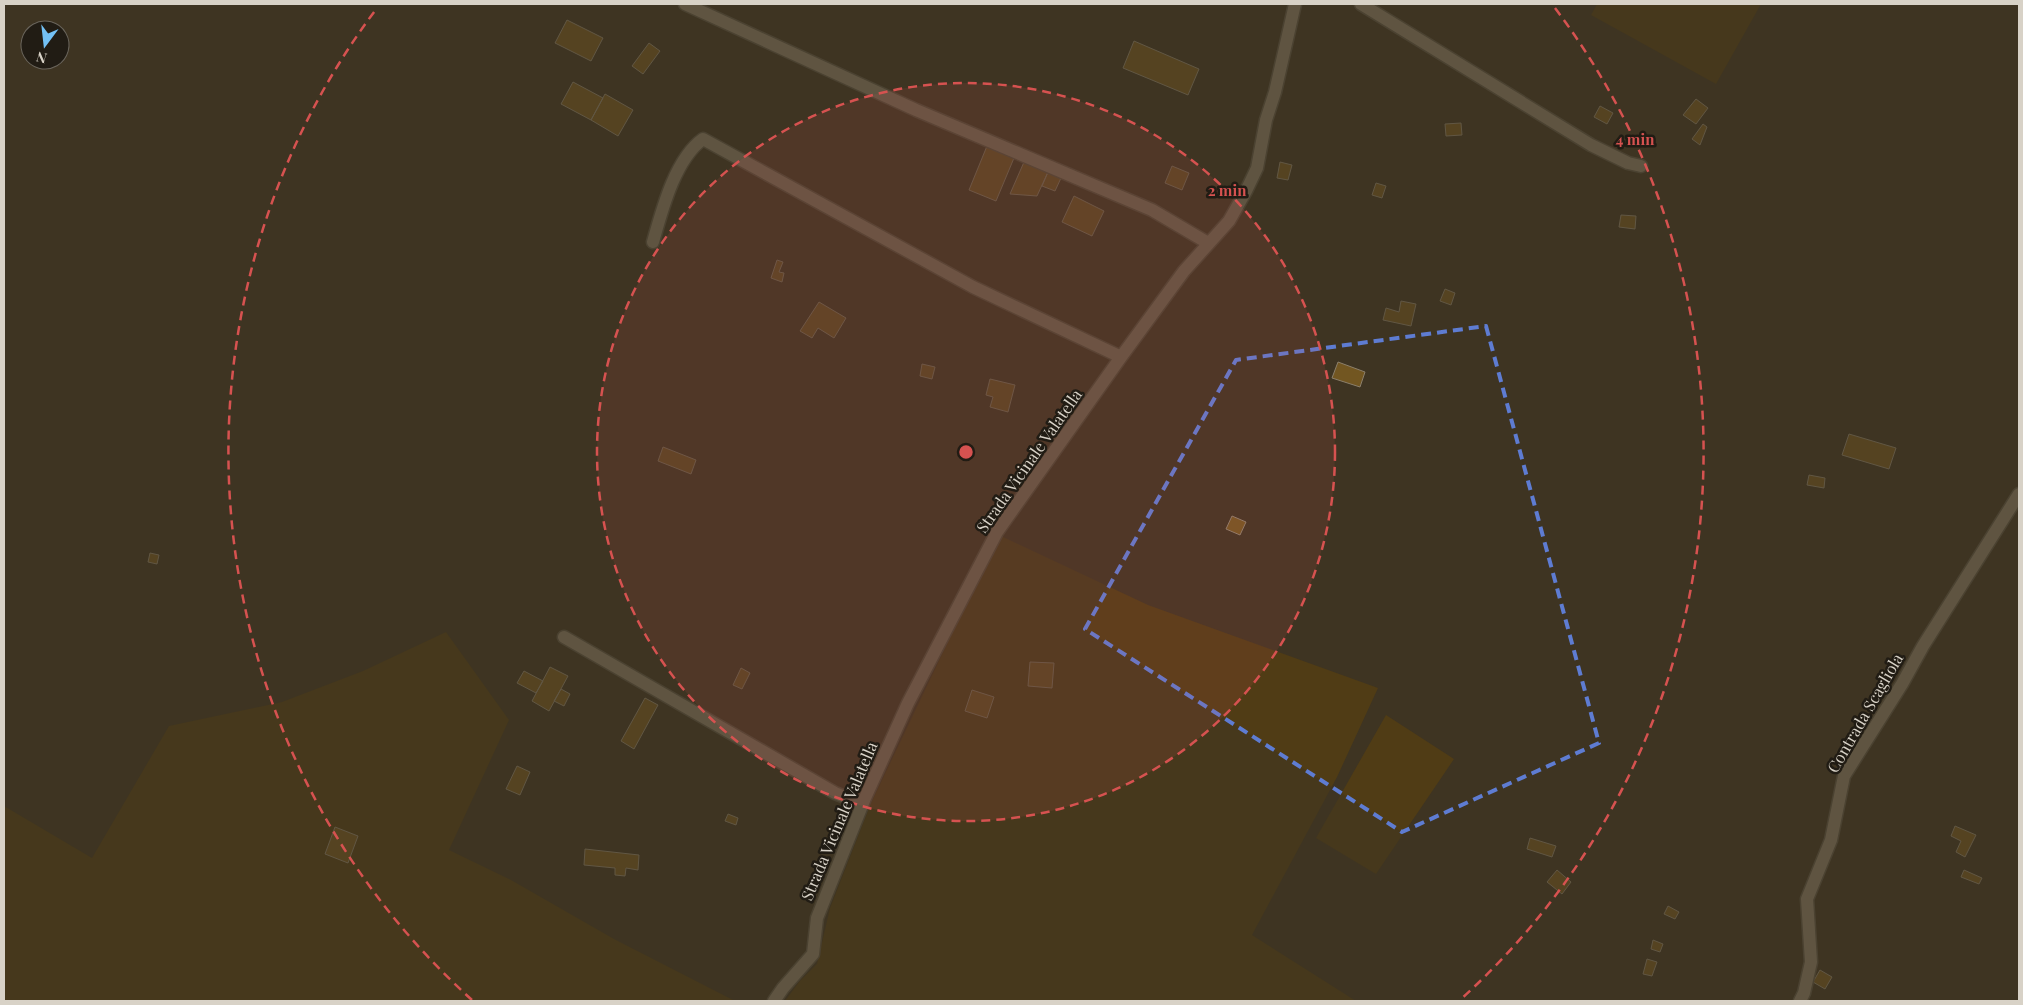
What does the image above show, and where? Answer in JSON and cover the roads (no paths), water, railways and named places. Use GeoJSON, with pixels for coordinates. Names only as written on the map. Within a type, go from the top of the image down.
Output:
{"type":"FeatureCollection","features":[{"type":"Feature","properties":{"kind":"street"},"geometry":{"type":"LineString","coordinates":[[685,4],[916,110],[1152,210],[1208,243]]}},
{"type":"Feature","properties":{"kind":"street","name":"Strada Vicinale Valatella"},"geometry":{"type":"LineString","coordinates":[[774,1001],[812,954],[817,918],[862,804],[908,703],[998,532],[1184,271],[1229,221],[1257,168],[1266,120],[1275,92],[1295,4]]}},
{"type":"Feature","properties":{"kind":"street"},"geometry":{"type":"LineString","coordinates":[[1361,4],[1591,145],[1628,163],[1641,166]]}},
{"type":"Feature","properties":{"kind":"street"},"geometry":{"type":"LineString","coordinates":[[652,242],[671,185],[689,154],[704,139],[973,287],[1121,357]]}},
{"type":"Feature","properties":{"kind":"street","name":"Contrada Scagliola"},"geometry":{"type":"LineString","coordinates":[[1800,1001],[1804,993],[1811,962],[1807,899],[1831,840],[1844,776],[1902,684],[1922,646],[2019,494]]}},
{"type":"Feature","properties":{"kind":"street"},"geometry":{"type":"LineString","coordinates":[[564,637],[835,793],[862,804]]}}]}
